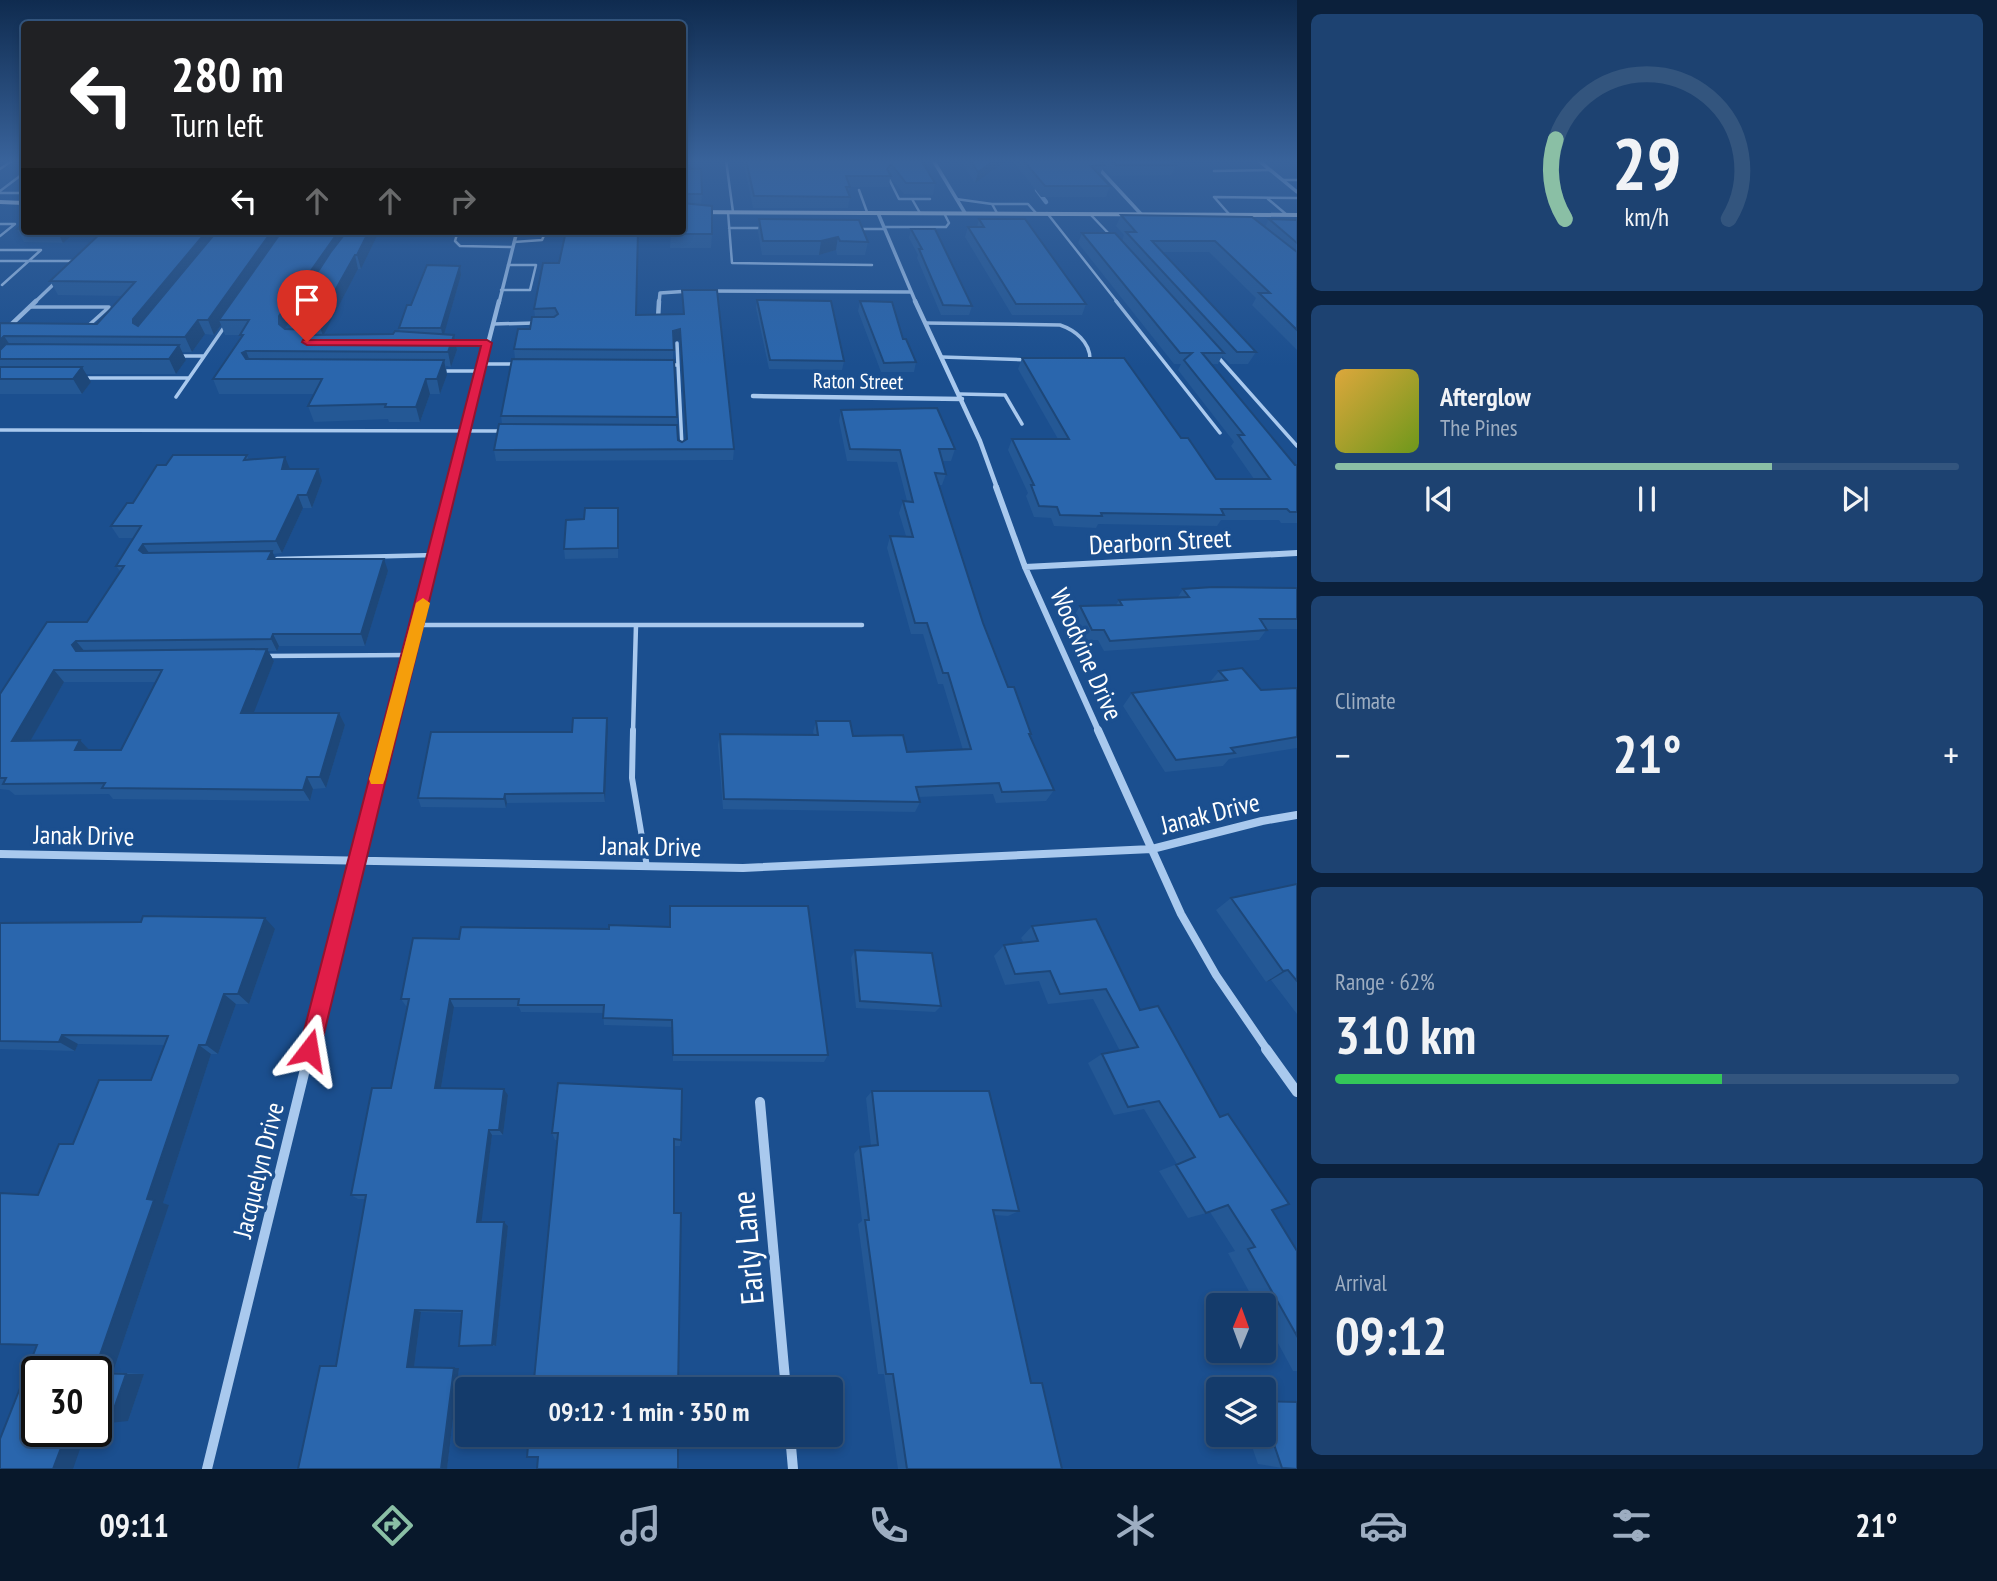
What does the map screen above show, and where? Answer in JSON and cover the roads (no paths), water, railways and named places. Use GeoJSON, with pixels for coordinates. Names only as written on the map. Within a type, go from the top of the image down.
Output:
{"type":"FeatureCollection","features":[{"type":"Feature","properties":{"kind":"street","name":"Woodvine Drive"},"geometry":{"type":"LineString","coordinates":[[885,229],[911,292],[961,396],[1026,567],[1152,849],[1168,893],[1243,1018],[1297,1092]]}},
{"type":"Feature","properties":{"kind":"street","name":"Jacquelyn Drive"},"geometry":{"type":"LineString","coordinates":[[207,1469],[356,862],[516,235]]}},
{"type":"Feature","properties":{"kind":"street"},"geometry":{"type":"LineString","coordinates":[[68,270],[85,254]]}},
{"type":"Feature","properties":{"kind":"street"},"geometry":{"type":"LineString","coordinates":[[0,335],[58,279]]}},
{"type":"Feature","properties":{"kind":"street"},"geometry":{"type":"LineString","coordinates":[[658,319],[660,293],[697,291]]}},
{"type":"Feature","properties":{"kind":"street"},"geometry":{"type":"LineString","coordinates":[[706,291],[911,292]]}},
{"type":"Feature","properties":{"kind":"street","name":"Raton Street"},"geometry":{"type":"LineString","coordinates":[[753,396],[961,396]]}},
{"type":"Feature","properties":{"kind":"street","name":"Dearborn Street"},"geometry":{"type":"LineString","coordinates":[[1026,567],[1297,553]]}},
{"type":"Feature","properties":{"kind":"street","name":"Janak Drive"},"geometry":{"type":"LineString","coordinates":[[0,854],[743,868],[1152,849],[1262,821],[1297,815]]}},
{"type":"Feature","properties":{"kind":"street","name":"Early Lane"},"geometry":{"type":"LineString","coordinates":[[760,1102],[785,1377]]}},
{"type":"Feature","properties":{"kind":"street"},"geometry":{"type":"LineString","coordinates":[[791,1447],[793,1469]]}},
{"type":"Feature","properties":{"kind":"lane"},"geometry":{"type":"LineString","coordinates":[[729,229],[732,263],[872,265]]}},
{"type":"Feature","properties":{"kind":"lane"},"geometry":{"type":"LineString","coordinates":[[849,229],[865,229]]}},
{"type":"Feature","properties":{"kind":"lane"},"geometry":{"type":"LineString","coordinates":[[1059,229],[1220,433]]}},
{"type":"Feature","properties":{"kind":"lane"},"geometry":{"type":"LineString","coordinates":[[1104,229],[1120,246]]}},
{"type":"Feature","properties":{"kind":"lane"},"geometry":{"type":"LineString","coordinates":[[457,235],[455,241],[460,246],[538,242],[545,235]]}},
{"type":"Feature","properties":{"kind":"lane"},"geometry":{"type":"LineString","coordinates":[[0,250],[41,250],[2,285]]}},
{"type":"Feature","properties":{"kind":"lane"},"geometry":{"type":"LineString","coordinates":[[0,261],[77,261]]}},
{"type":"Feature","properties":{"kind":"lane"},"geometry":{"type":"LineString","coordinates":[[501,290],[530,290],[536,265],[508,265]]}},
{"type":"Feature","properties":{"kind":"lane"},"geometry":{"type":"LineString","coordinates":[[30,307],[108,307],[93,324],[85,326]]}},
{"type":"Feature","properties":{"kind":"lane"},"geometry":{"type":"LineString","coordinates":[[176,397],[228,322]]}},
{"type":"Feature","properties":{"kind":"lane"},"geometry":{"type":"LineString","coordinates":[[493,324],[542,323]]}},
{"type":"Feature","properties":{"kind":"lane"},"geometry":{"type":"LineString","coordinates":[[926,323],[1060,325],[1073,329],[1090,350],[1090,359],[1082,361]]}},
{"type":"Feature","properties":{"kind":"lane"},"geometry":{"type":"LineString","coordinates":[[10,326],[20,326]]}},
{"type":"Feature","properties":{"kind":"lane"},"geometry":{"type":"LineString","coordinates":[[450,343],[487,343]]}},
{"type":"Feature","properties":{"kind":"lane"},"geometry":{"type":"LineString","coordinates":[[677,343],[682,449]]}},
{"type":"Feature","properties":{"kind":"lane"},"geometry":{"type":"LineString","coordinates":[[1212,351],[1297,446]]}},
{"type":"Feature","properties":{"kind":"lane"},"geometry":{"type":"LineString","coordinates":[[177,356],[204,356]]}},
{"type":"Feature","properties":{"kind":"lane"},"geometry":{"type":"LineString","coordinates":[[942,357],[1042,360]]}},
{"type":"Feature","properties":{"kind":"lane"},"geometry":{"type":"LineString","coordinates":[[440,371],[519,364]]}},
{"type":"Feature","properties":{"kind":"lane"},"geometry":{"type":"LineString","coordinates":[[665,365],[678,365]]}},
{"type":"Feature","properties":{"kind":"lane"},"geometry":{"type":"LineString","coordinates":[[81,378],[189,378]]}},
{"type":"Feature","properties":{"kind":"lane"},"geometry":{"type":"LineString","coordinates":[[961,396],[1005,395],[1022,424]]}},
{"type":"Feature","properties":{"kind":"lane"},"geometry":{"type":"LineString","coordinates":[[0,430],[517,431]]}},
{"type":"Feature","properties":{"kind":"lane"},"geometry":{"type":"LineString","coordinates":[[272,559],[435,555]]}},
{"type":"Feature","properties":{"kind":"lane"},"geometry":{"type":"LineString","coordinates":[[417,625],[862,625]]}},
{"type":"Feature","properties":{"kind":"lane"},"geometry":{"type":"LineString","coordinates":[[636,625],[632,778],[647,867]]}},
{"type":"Feature","properties":{"kind":"lane"},"geometry":{"type":"LineString","coordinates":[[251,656],[409,655]]}}]}
